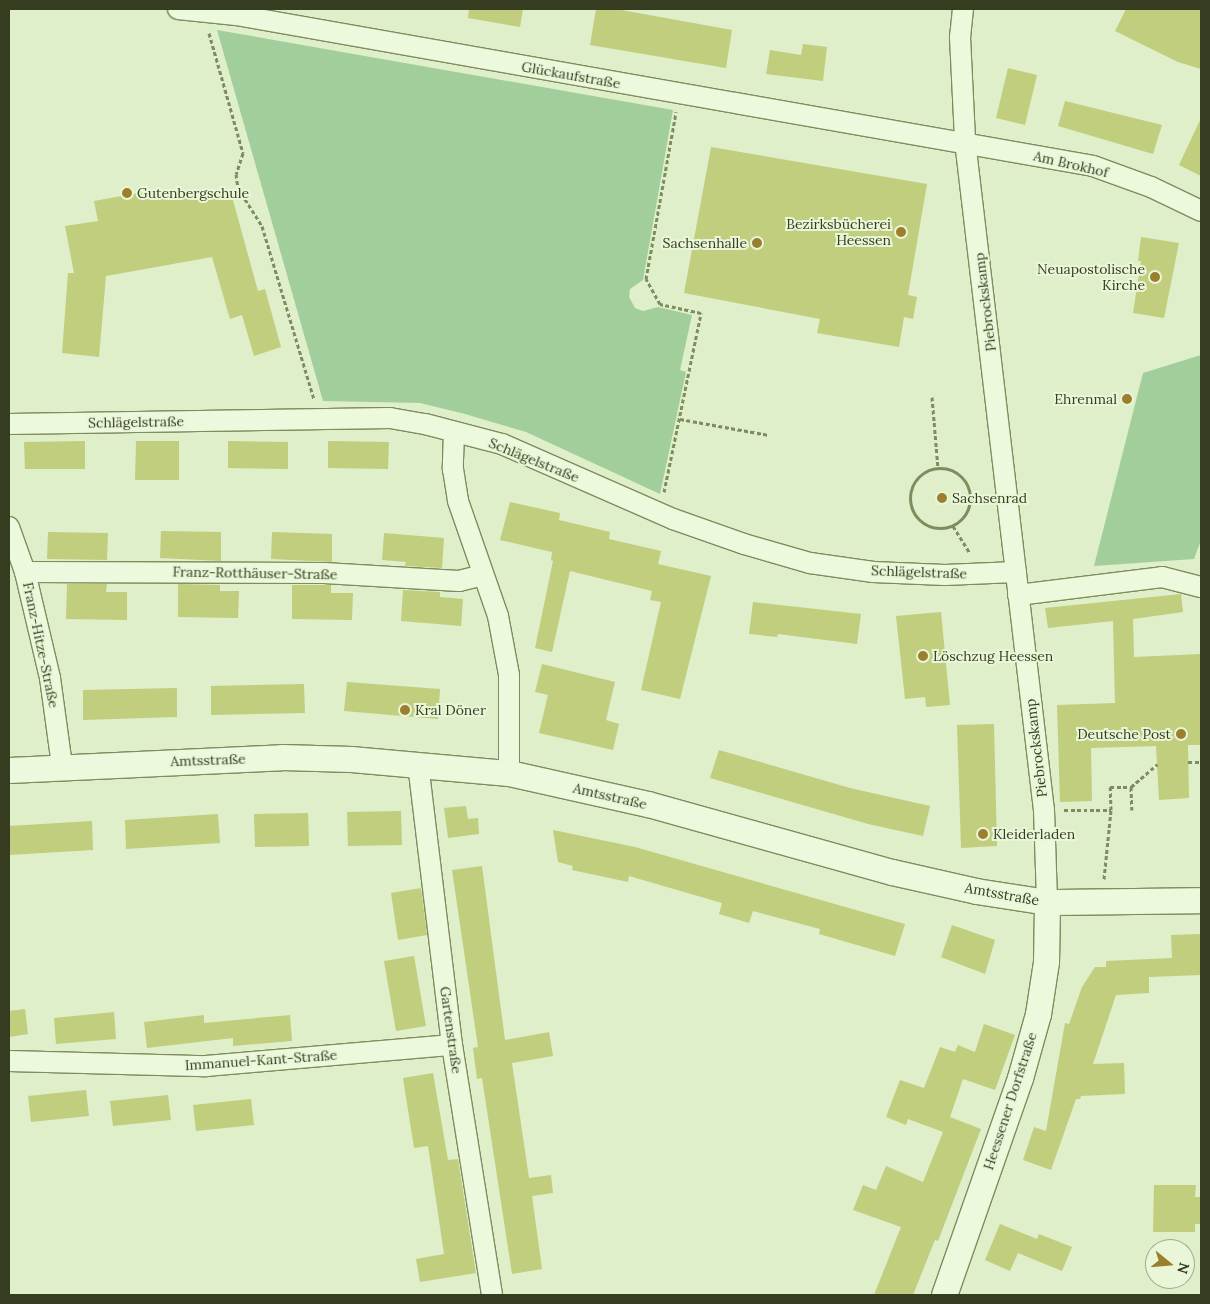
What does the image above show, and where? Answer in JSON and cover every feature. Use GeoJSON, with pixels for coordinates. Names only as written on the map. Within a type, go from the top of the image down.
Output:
{"type":"FeatureCollection","features":[{"type":"Feature","properties":{"kind":"street","name":"Glückaufstraße"},"geometry":{"type":"LineString","coordinates":[[178,9],[237,12],[679,93],[965,141]]}},
{"type":"Feature","properties":{"kind":"street","name":"Piebrockskamp"},"geometry":{"type":"LineString","coordinates":[[963,9],[960,37],[965,141],[1044,810],[1048,902]]}},
{"type":"Feature","properties":{"kind":"street","name":"Am Brokhof"},"geometry":{"type":"LineString","coordinates":[[965,141],[1093,166],[1151,187],[1201,211]]}},
{"type":"Feature","properties":{"kind":"street","name":"Schlägelstraße"},"geometry":{"type":"LineString","coordinates":[[9,424],[320,421],[390,418],[502,444],[660,512],[744,544],[810,562],[873,572],[982,574],[1016,572]]}},
{"type":"Feature","properties":{"kind":"street"},"geometry":{"type":"LineString","coordinates":[[454,432],[453,469],[458,501],[498,616],[509,675],[509,773]]}},
{"type":"Feature","properties":{"kind":"street","name":"Franz-Hitze-Straße"},"geometry":{"type":"LineString","coordinates":[[9,527],[25,572],[50,678],[62,766]]}},
{"type":"Feature","properties":{"kind":"street","name":"Franz-Rotthäuser-Straße"},"geometry":{"type":"LineString","coordinates":[[25,572],[324,573],[459,581],[483,575]]}},
{"type":"Feature","properties":{"kind":"street"},"geometry":{"type":"LineString","coordinates":[[1018,595],[1162,577],[1201,586]]}},
{"type":"Feature","properties":{"kind":"street","name":"Amtsstraße"},"geometry":{"type":"LineString","coordinates":[[9,770],[282,757],[418,764],[509,773],[648,804],[892,872],[1048,902],[1201,900]]}},
{"type":"Feature","properties":{"kind":"street","name":"Gartenstraße"},"geometry":{"type":"LineString","coordinates":[[418,764],[452,1044],[492,1295]]}},
{"type":"Feature","properties":{"kind":"street","name":"Heessener Dorfstraße"},"geometry":{"type":"LineString","coordinates":[[944,1295],[1020,1078],[1038,1014],[1046,962],[1048,902]]}},
{"type":"Feature","properties":{"kind":"street","name":"Immanuel-Kant-Straße"},"geometry":{"type":"LineString","coordinates":[[9,1061],[206,1066],[452,1044]]}},
{"type":"Feature","properties":{"kind":"path"},"geometry":{"type":"LineString","coordinates":[[202,11],[243,153],[236,174],[238,188],[262,226],[320,421]]}},
{"type":"Feature","properties":{"kind":"path"},"geometry":{"type":"LineString","coordinates":[[660,512],[701,313],[660,304],[646,279],[679,93]]}},
{"type":"Feature","properties":{"kind":"path"},"geometry":{"type":"LineString","coordinates":[[932,397],[938,468]]}},
{"type":"Feature","properties":{"kind":"path"},"geometry":{"type":"LineString","coordinates":[[680,419],[770,435]]}},
{"type":"Feature","properties":{"kind":"path"},"geometry":{"type":"LineString","coordinates":[[938,468],[956,472],[969,490],[968,511],[953,526],[941,529],[928,526],[917,519],[911,508],[910,495],[914,483],[923,473],[938,468]]}},
{"type":"Feature","properties":{"kind":"path"},"geometry":{"type":"LineString","coordinates":[[953,526],[982,574]]}},
{"type":"Feature","properties":{"kind":"path"},"geometry":{"type":"LineString","coordinates":[[1188,762],[1201,762]]}},
{"type":"Feature","properties":{"kind":"path"},"geometry":{"type":"LineString","coordinates":[[1101,902],[1111,810],[1110,787],[1131,786],[1157,764]]}},
{"type":"Feature","properties":{"kind":"path"},"geometry":{"type":"LineString","coordinates":[[1131,786],[1132,810]]}},
{"type":"Feature","properties":{"kind":"path"},"geometry":{"type":"LineString","coordinates":[[1062,810],[1111,810]]}},
{"type":"Feature","properties":{"kind":"green space"},"geometry":{"type":"Polygon","coordinates":[[[217,30],[673,110],[643,280],[630,289],[629,297],[635,308],[643,311],[658,307],[692,315],[680,370],[686,372],[660,494],[526,432],[465,414],[420,403],[323,401],[217,30]]]}},
{"type":"Feature","properties":{"kind":"green space"},"geometry":{"type":"Polygon","coordinates":[[[1201,355],[1201,540],[1194,559],[1094,566],[1143,373],[1201,355]]]}},
{"type":"Feature","properties":{"kind":"building"},"geometry":{"type":"Polygon","coordinates":[[[469,9],[523,9],[520,27],[468,18],[469,9]]]}},
{"type":"Feature","properties":{"kind":"building"},"geometry":{"type":"Polygon","coordinates":[[[596,9],[616,9],[732,30],[726,68],[590,45],[596,9]]]}},
{"type":"Feature","properties":{"kind":"building"},"geometry":{"type":"Polygon","coordinates":[[[1126,9],[1201,9],[1201,69],[1178,62],[1115,31],[1126,9]]]}},
{"type":"Feature","properties":{"kind":"building"},"geometry":{"type":"Polygon","coordinates":[[[803,44],[827,47],[823,81],[766,74],[770,50],[801,55],[803,44]]]}},
{"type":"Feature","properties":{"kind":"building"},"geometry":{"type":"Polygon","coordinates":[[[1008,68],[1037,75],[1025,125],[996,118],[1008,68]]]}},
{"type":"Feature","properties":{"kind":"building"},"geometry":{"type":"Polygon","coordinates":[[[1065,101],[1162,125],[1153,154],[1058,126],[1065,101]]]}},
{"type":"Feature","properties":{"kind":"building"},"geometry":{"type":"Polygon","coordinates":[[[1201,118],[1201,176],[1179,165],[1201,118]]]}},
{"type":"Feature","properties":{"kind":"building"},"geometry":{"type":"Polygon","coordinates":[[[711,147],[927,184],[908,295],[917,297],[913,319],[904,317],[899,347],[817,333],[820,319],[684,293],[711,147]]]}},
{"type":"Feature","properties":{"kind":"building"},"geometry":{"type":"Polygon","coordinates":[[[160,189],[161,195],[195,189],[199,201],[231,193],[258,291],[265,289],[281,347],[254,356],[242,315],[230,319],[212,257],[106,276],[99,357],[62,353],[68,273],[74,273],[65,226],[98,221],[94,201],[160,189]]]}},
{"type":"Feature","properties":{"kind":"building","name":"Neuapostolische Kirche"},"geometry":{"type":"Polygon","coordinates":[[[1141,237],[1179,243],[1164,318],[1133,313],[1141,261],[1138,261],[1141,237]]]}},
{"type":"Feature","properties":{"kind":"building"},"geometry":{"type":"Polygon","coordinates":[[[85,441],[85,469],[25,469],[24,442],[85,441]]]}},
{"type":"Feature","properties":{"kind":"building"},"geometry":{"type":"Polygon","coordinates":[[[136,441],[179,441],[179,480],[135,480],[136,441]]]}},
{"type":"Feature","properties":{"kind":"building"},"geometry":{"type":"Polygon","coordinates":[[[228,441],[288,442],[288,469],[228,468],[228,441]]]}},
{"type":"Feature","properties":{"kind":"building"},"geometry":{"type":"Polygon","coordinates":[[[328,441],[389,442],[388,469],[328,468],[328,441]]]}},
{"type":"Feature","properties":{"kind":"building"},"geometry":{"type":"Polygon","coordinates":[[[510,502],[560,513],[559,520],[610,532],[609,539],[661,551],[658,564],[711,576],[680,699],[641,690],[661,602],[650,600],[652,591],[570,571],[552,652],[535,648],[553,561],[551,560],[552,552],[500,540],[510,502]]]}},
{"type":"Feature","properties":{"kind":"building"},"geometry":{"type":"Polygon","coordinates":[[[161,531],[221,532],[221,561],[160,558],[161,531]]]}},
{"type":"Feature","properties":{"kind":"building"},"geometry":{"type":"Polygon","coordinates":[[[48,532],[108,533],[107,560],[47,559],[48,532]]]}},
{"type":"Feature","properties":{"kind":"building"},"geometry":{"type":"Polygon","coordinates":[[[272,532],[332,534],[332,562],[271,559],[272,532]]]}},
{"type":"Feature","properties":{"kind":"building"},"geometry":{"type":"Polygon","coordinates":[[[384,533],[444,538],[442,568],[405,566],[406,562],[382,560],[384,533]]]}},
{"type":"Feature","properties":{"kind":"building"},"geometry":{"type":"Polygon","coordinates":[[[67,584],[107,584],[106,592],[127,592],[127,620],[66,619],[67,584]]]}},
{"type":"Feature","properties":{"kind":"building"},"geometry":{"type":"Polygon","coordinates":[[[178,584],[220,585],[220,591],[239,591],[238,618],[178,617],[178,584]]]}},
{"type":"Feature","properties":{"kind":"building"},"geometry":{"type":"Polygon","coordinates":[[[292,585],[331,585],[331,593],[353,593],[352,620],[292,619],[292,585]]]}},
{"type":"Feature","properties":{"kind":"building"},"geometry":{"type":"Polygon","coordinates":[[[403,590],[440,592],[440,597],[463,599],[461,626],[401,621],[403,590]]]}},
{"type":"Feature","properties":{"kind":"building"},"geometry":{"type":"Polygon","coordinates":[[[1181,594],[1183,612],[1133,619],[1134,657],[1201,654],[1201,745],[1188,745],[1189,798],[1159,800],[1156,746],[1091,748],[1092,801],[1060,802],[1057,705],[1115,703],[1113,621],[1048,628],[1045,608],[1181,594]]]}},
{"type":"Feature","properties":{"kind":"building"},"geometry":{"type":"Polygon","coordinates":[[[753,602],[861,614],[857,644],[778,634],[777,637],[749,634],[753,602]]]}},
{"type":"Feature","properties":{"kind":"building","name":"Löschzug Heessen"},"geometry":{"type":"Polygon","coordinates":[[[941,612],[950,705],[926,707],[925,697],[905,699],[896,616],[941,612]]]}},
{"type":"Feature","properties":{"kind":"building"},"geometry":{"type":"Polygon","coordinates":[[[542,664],[615,682],[606,720],[619,724],[613,750],[539,733],[548,695],[535,692],[542,664]]]}},
{"type":"Feature","properties":{"kind":"building"},"geometry":{"type":"Polygon","coordinates":[[[347,682],[440,689],[438,719],[344,711],[347,682]]]}},
{"type":"Feature","properties":{"kind":"building"},"geometry":{"type":"Polygon","coordinates":[[[304,684],[305,713],[211,715],[211,686],[304,684]]]}},
{"type":"Feature","properties":{"kind":"building"},"geometry":{"type":"Polygon","coordinates":[[[177,688],[177,717],[83,720],[83,690],[177,688]]]}},
{"type":"Feature","properties":{"kind":"building"},"geometry":{"type":"Polygon","coordinates":[[[994,724],[997,846],[961,848],[957,725],[994,724]]]}},
{"type":"Feature","properties":{"kind":"building"},"geometry":{"type":"Polygon","coordinates":[[[719,750],[850,788],[930,806],[923,836],[868,824],[710,778],[719,750]]]}},
{"type":"Feature","properties":{"kind":"building"},"geometry":{"type":"Polygon","coordinates":[[[466,806],[468,819],[478,818],[479,834],[448,838],[444,808],[466,806]]]}},
{"type":"Feature","properties":{"kind":"building"},"geometry":{"type":"Polygon","coordinates":[[[401,811],[402,845],[348,846],[347,812],[401,811]]]}},
{"type":"Feature","properties":{"kind":"building"},"geometry":{"type":"Polygon","coordinates":[[[308,813],[309,846],[255,847],[254,814],[308,813]]]}},
{"type":"Feature","properties":{"kind":"building"},"geometry":{"type":"Polygon","coordinates":[[[218,814],[220,843],[126,849],[125,820],[218,814]]]}},
{"type":"Feature","properties":{"kind":"building"},"geometry":{"type":"Polygon","coordinates":[[[92,821],[93,850],[9,855],[9,826],[92,821]]]}},
{"type":"Feature","properties":{"kind":"building"},"geometry":{"type":"Polygon","coordinates":[[[553,830],[635,847],[905,924],[895,956],[819,934],[820,929],[753,911],[749,923],[719,914],[722,903],[629,876],[628,882],[572,870],[573,866],[558,862],[553,830]]]}},
{"type":"Feature","properties":{"kind":"building"},"geometry":{"type":"Polygon","coordinates":[[[482,866],[505,1040],[549,1032],[553,1056],[512,1063],[529,1178],[551,1175],[553,1193],[532,1196],[542,1269],[512,1274],[482,1078],[477,1079],[473,1048],[478,1047],[452,870],[482,866]]]}},
{"type":"Feature","properties":{"kind":"building"},"geometry":{"type":"Polygon","coordinates":[[[421,888],[427,935],[398,940],[391,893],[421,888]]]}},
{"type":"Feature","properties":{"kind":"building"},"geometry":{"type":"Polygon","coordinates":[[[952,925],[995,940],[985,974],[941,957],[952,925]]]}},
{"type":"Feature","properties":{"kind":"building"},"geometry":{"type":"Polygon","coordinates":[[[1201,934],[1201,975],[1149,977],[1149,993],[1116,995],[1093,1064],[1124,1063],[1125,1094],[1081,1096],[1080,1099],[1076,1099],[1051,1170],[1023,1160],[1034,1127],[1046,1131],[1065,1023],[1069,1024],[1082,987],[1095,967],[1106,967],[1106,961],[1172,958],[1171,935],[1201,934]]]}},
{"type":"Feature","properties":{"kind":"building"},"geometry":{"type":"Polygon","coordinates":[[[414,956],[426,1026],[396,1031],[384,961],[414,956]]]}},
{"type":"Feature","properties":{"kind":"building"},"geometry":{"type":"Polygon","coordinates":[[[25,1009],[28,1034],[9,1037],[9,1011],[25,1009]]]}},
{"type":"Feature","properties":{"kind":"building"},"geometry":{"type":"Polygon","coordinates":[[[114,1012],[116,1039],[56,1044],[54,1018],[114,1012]]]}},
{"type":"Feature","properties":{"kind":"building"},"geometry":{"type":"Polygon","coordinates":[[[204,1015],[204,1023],[290,1015],[292,1041],[233,1046],[233,1038],[147,1048],[144,1022],[204,1015]]]}},
{"type":"Feature","properties":{"kind":"building"},"geometry":{"type":"Polygon","coordinates":[[[984,1024],[1015,1035],[995,1090],[963,1079],[950,1117],[981,1129],[938,1241],[935,1240],[913,1295],[874,1295],[901,1227],[853,1210],[863,1185],[876,1190],[886,1166],[923,1182],[943,1132],[908,1119],[906,1125],[886,1117],[900,1080],[924,1088],[940,1047],[955,1052],[958,1045],[975,1052],[984,1024]]]}},
{"type":"Feature","properties":{"kind":"building"},"geometry":{"type":"Polygon","coordinates":[[[433,1073],[448,1160],[458,1159],[476,1273],[420,1282],[416,1259],[444,1254],[428,1146],[414,1148],[403,1078],[433,1073]]]}},
{"type":"Feature","properties":{"kind":"building"},"geometry":{"type":"Polygon","coordinates":[[[86,1090],[89,1116],[31,1122],[28,1096],[86,1090]]]}},
{"type":"Feature","properties":{"kind":"building"},"geometry":{"type":"Polygon","coordinates":[[[168,1095],[171,1120],[113,1126],[110,1101],[168,1095]]]}},
{"type":"Feature","properties":{"kind":"building"},"geometry":{"type":"Polygon","coordinates":[[[251,1099],[254,1125],[196,1131],[193,1105],[251,1099]]]}},
{"type":"Feature","properties":{"kind":"building"},"geometry":{"type":"Polygon","coordinates":[[[1154,1185],[1196,1185],[1195,1197],[1201,1197],[1201,1224],[1195,1224],[1195,1232],[1153,1232],[1154,1185]]]}},
{"type":"Feature","properties":{"kind":"building"},"geometry":{"type":"Polygon","coordinates":[[[1000,1224],[1037,1239],[1039,1234],[1072,1247],[1062,1271],[1018,1253],[1010,1271],[985,1260],[1000,1224]]]}},
{"type":"Feature","properties":{"kind":"place","name":"Gutenbergschule"},"geometry":{"type":"Point","coordinates":[127,193]}},
{"type":"Feature","properties":{"kind":"place","name":"Bezirksbücherei Heessen"},"geometry":{"type":"Point","coordinates":[901,232]}},
{"type":"Feature","properties":{"kind":"place","name":"Sachsenhalle"},"geometry":{"type":"Point","coordinates":[757,243]}},
{"type":"Feature","properties":{"kind":"place","name":"Neuapostolische Kirche"},"geometry":{"type":"Point","coordinates":[1155,277]}},
{"type":"Feature","properties":{"kind":"place","name":"Ehrenmal"},"geometry":{"type":"Point","coordinates":[1127,399]}},
{"type":"Feature","properties":{"kind":"place","name":"Sachsenrad"},"geometry":{"type":"Point","coordinates":[942,498]}},
{"type":"Feature","properties":{"kind":"place","name":"Löschzug Heessen"},"geometry":{"type":"Point","coordinates":[923,656]}},
{"type":"Feature","properties":{"kind":"place","name":"Kral Döner"},"geometry":{"type":"Point","coordinates":[405,710]}},
{"type":"Feature","properties":{"kind":"place","name":"Deutsche Post"},"geometry":{"type":"Point","coordinates":[1181,734]}},
{"type":"Feature","properties":{"kind":"place","name":"Kleiderladen"},"geometry":{"type":"Point","coordinates":[983,834]}}]}
